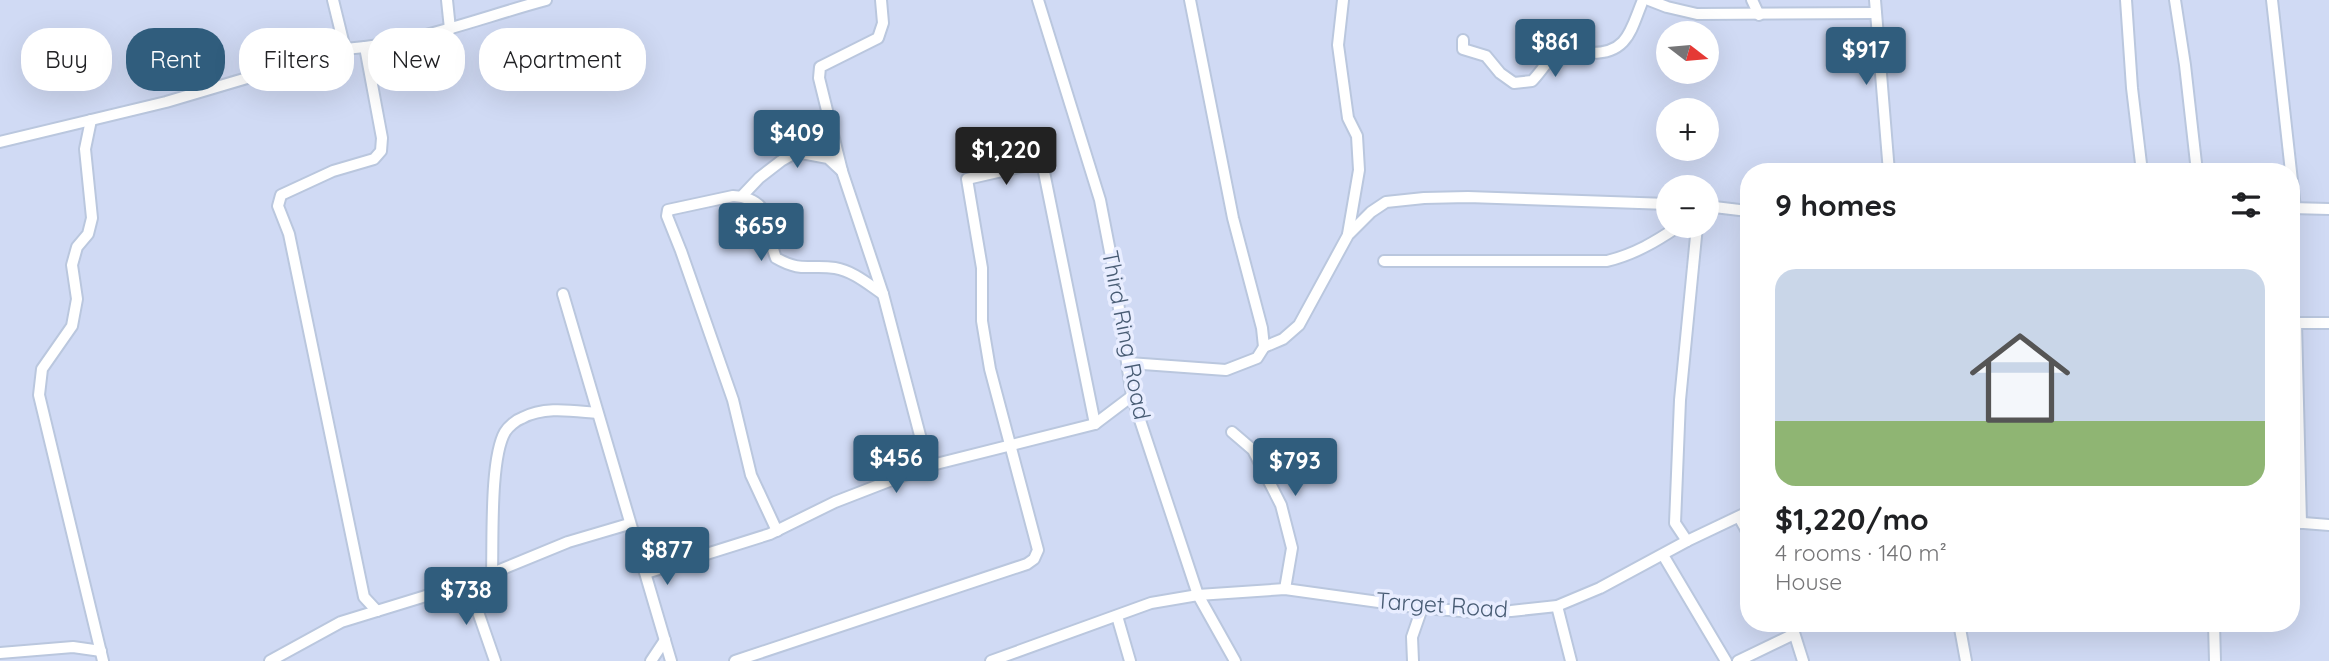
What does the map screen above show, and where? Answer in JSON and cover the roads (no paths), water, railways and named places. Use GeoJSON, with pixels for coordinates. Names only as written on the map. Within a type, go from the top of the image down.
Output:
{"type":"FeatureCollection","features":[{"type":"Feature","properties":{"kind":"street"},"geometry":{"type":"LineString","coordinates":[[333,0],[340,28]]}},
{"type":"Feature","properties":{"kind":"street"},"geometry":{"type":"LineString","coordinates":[[447,0],[450,28]]}},
{"type":"Feature","properties":{"kind":"street"},"geometry":{"type":"LineString","coordinates":[[453,28],[546,0]]}},
{"type":"Feature","properties":{"kind":"street"},"geometry":{"type":"LineString","coordinates":[[881,0],[883,23],[878,38],[820,67],[819,78],[842,171],[883,294],[928,466]]}},
{"type":"Feature","properties":{"kind":"street","name":"Third Ring Road"},"geometry":{"type":"LineString","coordinates":[[1038,0],[1100,200],[1129,363],[1132,396],[1198,595],[1235,661]]}},
{"type":"Feature","properties":{"kind":"street"},"geometry":{"type":"LineString","coordinates":[[1190,0],[1233,218],[1262,328],[1264,347]]}},
{"type":"Feature","properties":{"kind":"street"},"geometry":{"type":"LineString","coordinates":[[1129,363],[1226,370],[1257,358],[1264,347],[1283,338],[1299,324],[1316,297],[1348,235],[1359,170],[1357,136],[1348,118],[1338,45],[1343,0]]}},
{"type":"Feature","properties":{"kind":"street"},"geometry":{"type":"LineString","coordinates":[[1463,40],[1463,49],[1486,56],[1500,74],[1514,83],[1532,81],[1552,57],[1569,49],[1590,53],[1610,50],[1625,41],[1632,33],[1643,0]]}},
{"type":"Feature","properties":{"kind":"street"},"geometry":{"type":"LineString","coordinates":[[1649,0],[1697,14],[1876,13]]}},
{"type":"Feature","properties":{"kind":"street"},"geometry":{"type":"LineString","coordinates":[[1752,0],[1759,15]]}},
{"type":"Feature","properties":{"kind":"street"},"geometry":{"type":"LineString","coordinates":[[1875,0],[1888,163]]}},
{"type":"Feature","properties":{"kind":"street"},"geometry":{"type":"LineString","coordinates":[[2126,0],[2141,163]]}},
{"type":"Feature","properties":{"kind":"street"},"geometry":{"type":"LineString","coordinates":[[2175,0],[2196,163]]}},
{"type":"Feature","properties":{"kind":"street"},"geometry":{"type":"LineString","coordinates":[[2272,0],[2288,163]]}},
{"type":"Feature","properties":{"kind":"street"},"geometry":{"type":"LineString","coordinates":[[365,47],[382,138],[381,151],[374,159],[333,171],[281,195],[278,206],[289,234],[364,597],[377,611]]}},
{"type":"Feature","properties":{"kind":"street"},"geometry":{"type":"LineString","coordinates":[[354,48],[368,47]]}},
{"type":"Feature","properties":{"kind":"street"},"geometry":{"type":"LineString","coordinates":[[0,142],[166,102],[239,80]]}},
{"type":"Feature","properties":{"kind":"street"},"geometry":{"type":"LineString","coordinates":[[90,120],[85,149],[92,218],[88,234],[77,247],[72,265],[77,299],[72,326],[42,369],[39,395],[102,656]]}},
{"type":"Feature","properties":{"kind":"street"},"geometry":{"type":"LineString","coordinates":[[742,196],[759,178],[813,143],[831,124]]}},
{"type":"Feature","properties":{"kind":"street"},"geometry":{"type":"LineString","coordinates":[[796,152],[828,158],[842,171]]}},
{"type":"Feature","properties":{"kind":"street"},"geometry":{"type":"LineString","coordinates":[[735,661],[1027,564],[1034,559],[1038,550],[990,369],[982,321],[982,268],[967,179],[1042,162],[1095,424]]}},
{"type":"Feature","properties":{"kind":"street"},"geometry":{"type":"LineString","coordinates":[[777,531],[751,475],[733,400],[667,216],[668,210],[733,195],[742,196],[758,203],[766,214],[771,228],[771,246],[776,258],[799,269],[835,268],[856,275],[883,294]]}},
{"type":"Feature","properties":{"kind":"street"},"geometry":{"type":"LineString","coordinates":[[1348,235],[1371,212],[1386,202],[1424,198],[1656,204]]}},
{"type":"Feature","properties":{"kind":"street"},"geometry":{"type":"LineString","coordinates":[[1719,208],[1740,210]]}},
{"type":"Feature","properties":{"kind":"street"},"geometry":{"type":"LineString","coordinates":[[2300,208],[2329,209]]}},
{"type":"Feature","properties":{"kind":"street"},"geometry":{"type":"LineString","coordinates":[[1384,261],[1607,261],[1630,255],[1662,238]]}},
{"type":"Feature","properties":{"kind":"street"},"geometry":{"type":"LineString","coordinates":[[1687,541],[1675,523],[1680,400],[1696,238]]}},
{"type":"Feature","properties":{"kind":"street"},"geometry":{"type":"LineString","coordinates":[[563,294],[671,661]]}},
{"type":"Feature","properties":{"kind":"street"},"geometry":{"type":"LineString","coordinates":[[2300,323],[2329,323]]}},
{"type":"Feature","properties":{"kind":"street"},"geometry":{"type":"LineString","coordinates":[[646,573],[777,531],[835,502],[928,466],[1095,424],[1132,396]]}},
{"type":"Feature","properties":{"kind":"street"},"geometry":{"type":"LineString","coordinates":[[492,572],[494,491],[501,443],[506,429],[522,418],[557,409],[597,413]]}},
{"type":"Feature","properties":{"kind":"street"},"geometry":{"type":"LineString","coordinates":[[1232,432],[1253,450],[1281,505],[1292,548],[1285,589]]}},
{"type":"Feature","properties":{"kind":"street","name":"Target Road"},"geometry":{"type":"LineString","coordinates":[[991,661],[1151,603],[1198,595],[1285,589],[1422,608],[1475,612],[1557,606],[1600,588],[1740,516]]}},
{"type":"Feature","properties":{"kind":"street"},"geometry":{"type":"LineString","coordinates":[[2300,522],[2329,524]]}},
{"type":"Feature","properties":{"kind":"street"},"geometry":{"type":"LineString","coordinates":[[270,661],[341,622],[468,583],[568,542],[629,524]]}},
{"type":"Feature","properties":{"kind":"street"},"geometry":{"type":"LineString","coordinates":[[1664,555],[1726,661]]}},
{"type":"Feature","properties":{"kind":"street"},"geometry":{"type":"LineString","coordinates":[[468,583],[495,661]]}},
{"type":"Feature","properties":{"kind":"street"},"geometry":{"type":"LineString","coordinates":[[1557,606],[1571,661]]}},
{"type":"Feature","properties":{"kind":"street"},"geometry":{"type":"LineString","coordinates":[[1412,661],[1412,637],[1422,608]]}},
{"type":"Feature","properties":{"kind":"street"},"geometry":{"type":"LineString","coordinates":[[1117,616],[1130,661]]}},
{"type":"Feature","properties":{"kind":"street"},"geometry":{"type":"LineString","coordinates":[[1738,661],[1786,632]]}},
{"type":"Feature","properties":{"kind":"street"},"geometry":{"type":"LineString","coordinates":[[1794,632],[1803,661]]}},
{"type":"Feature","properties":{"kind":"street"},"geometry":{"type":"LineString","coordinates":[[1961,632],[1966,661]]}},
{"type":"Feature","properties":{"kind":"street"},"geometry":{"type":"LineString","coordinates":[[2214,632],[2215,661]]}},
{"type":"Feature","properties":{"kind":"street"},"geometry":{"type":"LineString","coordinates":[[651,661],[665,640]]}},
{"type":"Feature","properties":{"kind":"street"},"geometry":{"type":"LineString","coordinates":[[0,653],[72,647],[102,656]]}}]}
